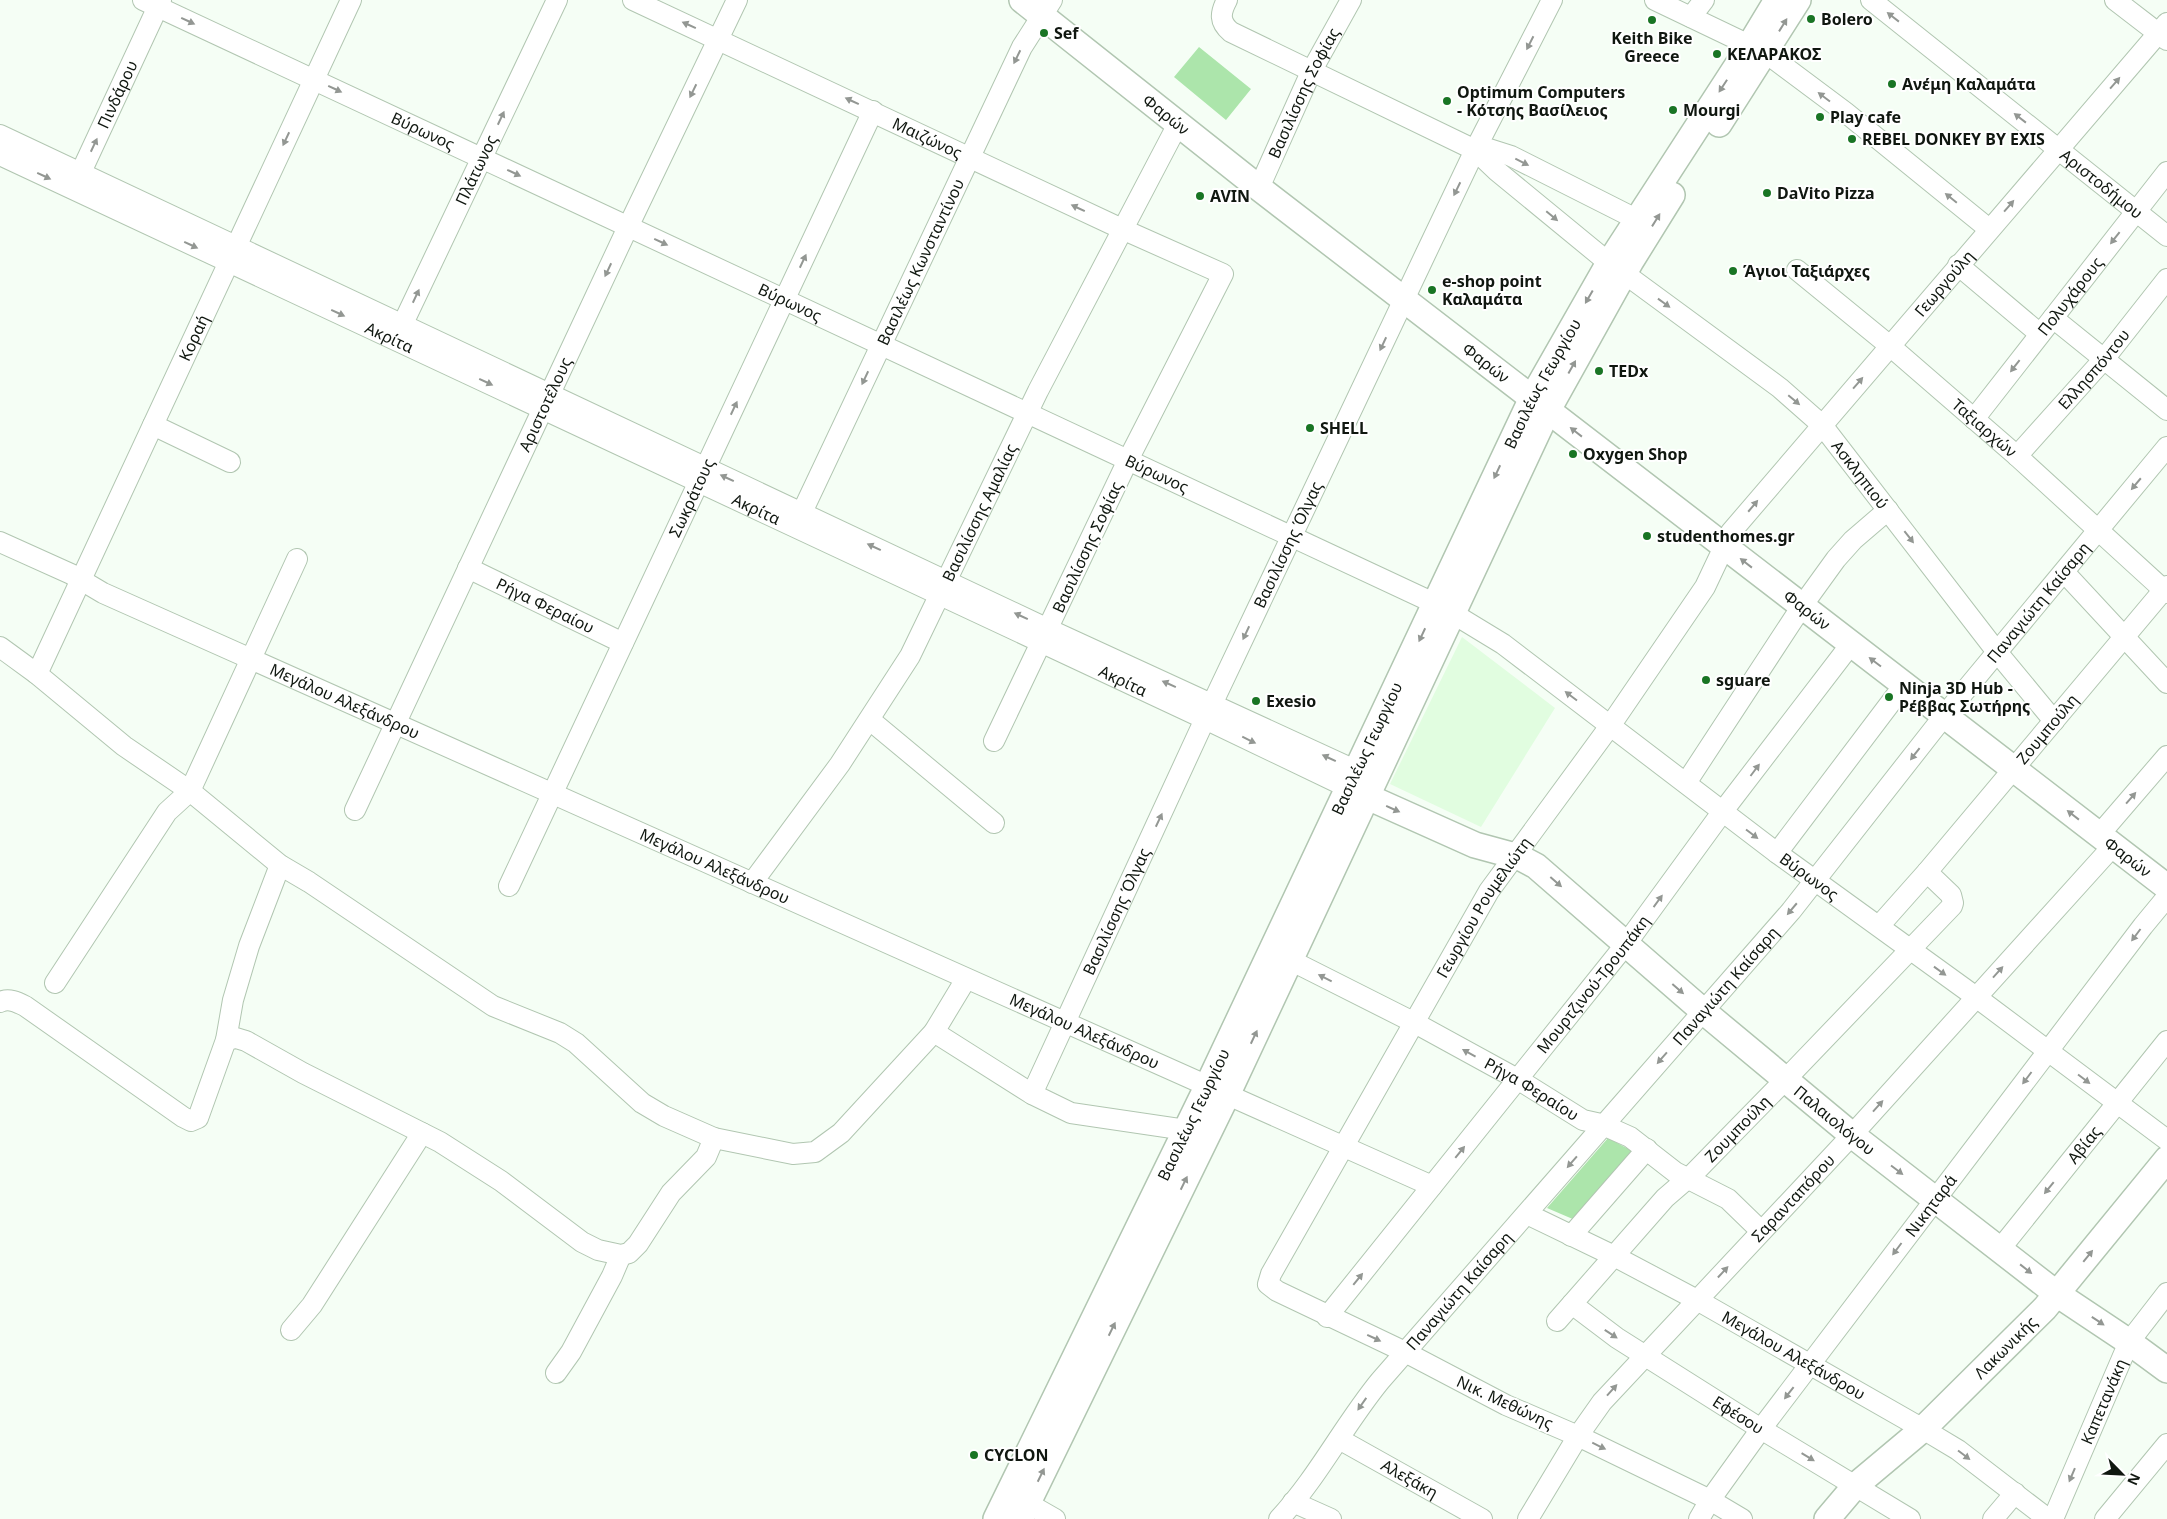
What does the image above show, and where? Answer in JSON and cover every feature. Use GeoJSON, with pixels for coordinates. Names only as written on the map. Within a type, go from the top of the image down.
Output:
{"type":"FeatureCollection","features":[{"type":"Feature","properties":{"kind":"main road","name":"Φαρών"},"geometry":{"type":"LineString","coordinates":[[1022,0],[1047,8],[1178,124],[1259,188],[2167,887]]}},
{"type":"Feature","properties":{"kind":"main road","name":"Βασιλέως Γεωργίου"},"geometry":{"type":"LineString","coordinates":[[1617,268],[1661,212],[1758,49],[1777,0]]}},
{"type":"Feature","properties":{"kind":"main road","name":"Βασιλέως Γεωργίου"},"geometry":{"type":"LineString","coordinates":[[1023,1511],[1217,1091],[1540,404],[1617,268],[1636,219],[1758,49],[1798,0]]}},
{"type":"Feature","properties":{"kind":"main road","name":"Βασιλέως Γεωργίου"},"geometry":{"type":"LineString","coordinates":[[996,1519],[1186,1130],[1217,1091],[1290,960],[1361,784]]}},
{"type":"Feature","properties":{"kind":"main road","name":"Ακρίτα"},"geometry":{"type":"LineString","coordinates":[[1361,784],[1475,845],[1515,856]]}},
{"type":"Feature","properties":{"kind":"main road","name":"Παλαιολόγου"},"geometry":{"type":"LineString","coordinates":[[1515,856],[1542,870],[1703,1011],[1852,1135],[2058,1294],[2167,1370]]}},
{"type":"Feature","properties":{"kind":"main road","name":"Λακωνικής"},"geometry":{"type":"LineString","coordinates":[[1826,1519],[1855,1486],[1923,1429],[2058,1294],[2167,1159]]}},
{"type":"Feature","properties":{"kind":"street","name":"Κοραή"},"geometry":{"type":"LineString","coordinates":[[37,674],[351,0]]}},
{"type":"Feature","properties":{"kind":"street","name":"Πλάτωνος"},"geometry":{"type":"LineString","coordinates":[[399,332],[557,0]]}},
{"type":"Feature","properties":{"kind":"street","name":"Μαιζώνος"},"geometry":{"type":"LineString","coordinates":[[633,0],[718,38],[1122,229],[1223,274]]}},
{"type":"Feature","properties":{"kind":"street","name":"Αριστοτέλους"},"geometry":{"type":"LineString","coordinates":[[355,810],[628,227],[737,0]]}},
{"type":"Feature","properties":{"kind":"street","name":"Βασιλίσσης Σοφίας"},"geometry":{"type":"LineString","coordinates":[[1259,188],[1311,72],[1351,0]]}},
{"type":"Feature","properties":{"kind":"street","name":"Βασιλίσσης Όλγας"},"geometry":{"type":"LineString","coordinates":[[1032,1094],[1209,712],[1404,300],[1476,150],[1552,0]]}},
{"type":"Feature","properties":{"kind":"street"},"geometry":{"type":"LineString","coordinates":[[1655,0],[1758,49],[1844,112],[1989,228]]}},
{"type":"Feature","properties":{"kind":"street"},"geometry":{"type":"LineString","coordinates":[[1691,17],[1704,0]]}},
{"type":"Feature","properties":{"kind":"street","name":"Αριστοδήμου"},"geometry":{"type":"LineString","coordinates":[[1871,0],[2167,236]]}},
{"type":"Feature","properties":{"kind":"street"},"geometry":{"type":"LineString","coordinates":[[2115,0],[2164,32]]}},
{"type":"Feature","properties":{"kind":"street","name":"Βύρωνος"},"geometry":{"type":"LineString","coordinates":[[154,2],[314,80],[1444,608],[1503,644],[1777,853],[1976,997],[2167,1140]]}},
{"type":"Feature","properties":{"kind":"street","name":"Πινδάρου"},"geometry":{"type":"LineString","coordinates":[[77,181],[154,2]]}},
{"type":"Feature","properties":{"kind":"street"},"geometry":{"type":"LineString","coordinates":[[1226,3],[1220,17],[1223,25],[1231,32],[1476,150],[1489,149],[1511,156],[1636,219]]}},
{"type":"Feature","properties":{"kind":"street","name":"Βασιλέως Κωνσταντίνου"},"geometry":{"type":"LineString","coordinates":[[798,520],[1022,47],[1047,8]]}},
{"type":"Feature","properties":{"kind":"street","name":"Γεωργούλη"},"geometry":{"type":"LineString","coordinates":[[1723,545],[1738,524],[1989,228],[2058,148],[2164,32]]}},
{"type":"Feature","properties":{"kind":"street","name":"Σωκράτους"},"geometry":{"type":"LineString","coordinates":[[509,886],[873,111]]}},
{"type":"Feature","properties":{"kind":"street","name":"Βασιλίσσης Αμαλίας"},"geometry":{"type":"LineString","coordinates":[[752,883],[840,764],[910,656],[1027,413],[1178,124]]}},
{"type":"Feature","properties":{"kind":"street","name":"Ακρίτα"},"geometry":{"type":"LineString","coordinates":[[0,135],[77,181],[1361,784]]}},
{"type":"Feature","properties":{"kind":"street","name":"Ασκληπιού"},"geometry":{"type":"LineString","coordinates":[[1476,150],[1497,171],[1617,268],[1780,388],[1822,425],[1997,652],[2054,721]]}},
{"type":"Feature","properties":{"kind":"street","name":"Ακρίτα"},"geometry":{"type":"LineString","coordinates":[[0,155],[77,181]]}},
{"type":"Feature","properties":{"kind":"street","name":"Πολυχάρους"},"geometry":{"type":"LineString","coordinates":[[1974,420],[2167,172]]}},
{"type":"Feature","properties":{"kind":"street"},"geometry":{"type":"LineString","coordinates":[[1958,265],[2040,334]]}},
{"type":"Feature","properties":{"kind":"street","name":"Ταξιαρχών"},"geometry":{"type":"LineString","coordinates":[[1797,270],[1890,346],[2166,589]]}},
{"type":"Feature","properties":{"kind":"street","name":"Βασιλίσσης Σοφίας"},"geometry":{"type":"LineString","coordinates":[[994,740],[1128,460],[1223,274]]}},
{"type":"Feature","properties":{"kind":"street","name":"Ελλησπόντου"},"geometry":{"type":"LineString","coordinates":[[2017,456],[2104,359],[2167,280]]}},
{"type":"Feature","properties":{"kind":"street"},"geometry":{"type":"LineString","coordinates":[[2053,318],[2167,410]]}},
{"type":"Feature","properties":{"kind":"street"},"geometry":{"type":"LineString","coordinates":[[153,425],[230,462]]}},
{"type":"Feature","properties":{"kind":"street","name":"Παναγιώτη Καίσαρη"},"geometry":{"type":"LineString","coordinates":[[1279,1519],[1339,1439],[1369,1394],[1816,881],[1944,716],[2167,447]]}},
{"type":"Feature","properties":{"kind":"street"},"geometry":{"type":"LineString","coordinates":[[1686,783],[1802,606],[1844,549],[1888,510]]}},
{"type":"Feature","properties":{"kind":"street","name":"Μεγάλου Αλεξάνδρου"},"geometry":{"type":"LineString","coordinates":[[0,542],[103,593],[1432,1186]]}},
{"type":"Feature","properties":{"kind":"street","name":"Γεωργίου Ρουμελιώτη"},"geometry":{"type":"LineString","coordinates":[[1268,1284],[1270,1274],[1489,891],[1610,726],[1705,587],[1723,545]]}},
{"type":"Feature","properties":{"kind":"street"},"geometry":{"type":"LineString","coordinates":[[55,983],[167,812],[190,791],[297,560]]}},
{"type":"Feature","properties":{"kind":"street","name":"Ρήγα Φεραίου"},"geometry":{"type":"LineString","coordinates":[[468,568],[623,643]]}},
{"type":"Feature","properties":{"kind":"street"},"geometry":{"type":"LineString","coordinates":[[2064,572],[2167,683]]}},
{"type":"Feature","properties":{"kind":"street","name":"Ζουμπούλη"},"geometry":{"type":"LineString","coordinates":[[1879,926],[1927,872],[2166,589]]}},
{"type":"Feature","properties":{"kind":"street","name":"Μουρτζινού-Τρουπάκη"},"geometry":{"type":"LineString","coordinates":[[1327,1317],[1519,1080],[1626,944],[1723,811],[1851,644]]}},
{"type":"Feature","properties":{"kind":"street"},"geometry":{"type":"LineString","coordinates":[[0,647],[37,674],[124,746],[190,791],[280,866],[309,882],[493,1006],[560,1033],[576,1043],[642,1103],[671,1120],[714,1138],[793,1154],[815,1152],[841,1133],[934,1032],[966,979]]}},
{"type":"Feature","properties":{"kind":"street"},"geometry":{"type":"LineString","coordinates":[[1777,853],[1904,685]]}},
{"type":"Feature","properties":{"kind":"street"},"geometry":{"type":"LineString","coordinates":[[870,720],[994,823]]}},
{"type":"Feature","properties":{"kind":"street","name":"Σαρανταπόρου"},"geometry":{"type":"LineString","coordinates":[[1528,1519],[1578,1436],[1602,1402],[1852,1135],[1976,997],[2106,841],[2167,756]]}},
{"type":"Feature","properties":{"kind":"street"},"geometry":{"type":"LineString","coordinates":[[0,1002],[5,1000],[14,1001],[25,1006],[183,1117],[191,1121],[198,1118],[226,1040],[233,1000],[249,946],[280,866]]}},
{"type":"Feature","properties":{"kind":"street","name":"Ζουμπούλη"},"geometry":{"type":"LineString","coordinates":[[1557,1321],[1665,1198],[1688,1178],[1785,1080],[1953,903],[1951,896],[1927,872]]}},
{"type":"Feature","properties":{"kind":"street","name":"Νικηταρά"},"geometry":{"type":"LineString","coordinates":[[1699,1519],[1710,1500],[1761,1429],[2167,897]]}},
{"type":"Feature","properties":{"kind":"street","name":"Ρήγα Φεραίου"},"geometry":{"type":"LineString","coordinates":[[1290,960],[1415,1023],[1519,1080],[1583,1120],[1604,1125],[1630,1137],[1675,1172],[1710,1188],[1728,1199],[1761,1231]]}},
{"type":"Feature","properties":{"kind":"street"},"geometry":{"type":"LineString","coordinates":[[934,1032],[1032,1094],[1071,1113],[1186,1130]]}},
{"type":"Feature","properties":{"kind":"street"},"geometry":{"type":"LineString","coordinates":[[226,1040],[236,1038],[246,1041],[303,1073],[440,1142],[501,1181],[582,1242],[598,1250],[621,1255],[629,1253],[638,1244],[666,1200],[706,1157],[714,1138]]}},
{"type":"Feature","properties":{"kind":"street","name":"Αβίας"},"geometry":{"type":"LineString","coordinates":[[2000,1249],[2167,1040]]}},
{"type":"Feature","properties":{"kind":"street"},"geometry":{"type":"LineString","coordinates":[[291,1330],[312,1305],[422,1133]]}},
{"type":"Feature","properties":{"kind":"street"},"geometry":{"type":"LineString","coordinates":[[1571,1236],[1647,1149]]}},
{"type":"Feature","properties":{"kind":"street","name":"Μεγάλου Αλεξάνδρου"},"geometry":{"type":"LineString","coordinates":[[1527,1214],[1614,1256],[1697,1300],[1923,1429],[1958,1450],[2048,1519]]}},
{"type":"Feature","properties":{"kind":"street"},"geometry":{"type":"LineString","coordinates":[[556,1373],[571,1352],[608,1284],[621,1255]]}},
{"type":"Feature","properties":{"kind":"street","name":"Νικ. Μεθώνης"},"geometry":{"type":"LineString","coordinates":[[1268,1284],[1327,1317],[1405,1352],[1506,1405],[1578,1436],[1710,1500],[1742,1519]]}},
{"type":"Feature","properties":{"kind":"street","name":"Καπετανάκη"},"geometry":{"type":"LineString","coordinates":[[2053,1519],[2129,1342],[2167,1293]]}},
{"type":"Feature","properties":{"kind":"street","name":"Εφέσου"},"geometry":{"type":"LineString","coordinates":[[1572,1304],[1603,1329],[1761,1429],[1910,1519]]}},
{"type":"Feature","properties":{"kind":"street","name":"Αλεξάκη"},"geometry":{"type":"LineString","coordinates":[[1339,1439],[1482,1519]]}},
{"type":"Feature","properties":{"kind":"street"},"geometry":{"type":"LineString","coordinates":[[2105,1519],[2167,1444]]}},
{"type":"Feature","properties":{"kind":"street"},"geometry":{"type":"LineString","coordinates":[[1993,1519],[2015,1493]]}},
{"type":"Feature","properties":{"kind":"street"},"geometry":{"type":"LineString","coordinates":[[1293,1502],[1331,1519]]}},
{"type":"Feature","properties":{"kind":"street"},"geometry":{"type":"LineString","coordinates":[[1023,1511],[1056,1519]]}},
{"type":"Feature","properties":{"kind":"shaded area"},"geometry":{"type":"Polygon","coordinates":[[[1462,637],[1555,708],[1481,827],[1390,784],[1462,637]]]}},
{"type":"Feature","properties":{"kind":"green space"},"geometry":{"type":"Polygon","coordinates":[[[1199,47],[1251,89],[1226,120],[1174,77],[1199,47]]]}},
{"type":"Feature","properties":{"kind":"green space"},"geometry":{"type":"Polygon","coordinates":[[[1608,1138],[1634,1152],[1575,1220],[1547,1208],[1608,1138]]]}},
{"type":"Feature","properties":{"kind":"place","name":"Bolero"},"geometry":{"type":"Point","coordinates":[1811,19]}},
{"type":"Feature","properties":{"kind":"place","name":"Keith Bike Greece"},"geometry":{"type":"Point","coordinates":[1652,20]}},
{"type":"Feature","properties":{"kind":"place","name":"Sef"},"geometry":{"type":"Point","coordinates":[1044,33]}},
{"type":"Feature","properties":{"kind":"place","name":"ΚΕΛΑΡΑΚΟΣ"},"geometry":{"type":"Point","coordinates":[1717,54]}},
{"type":"Feature","properties":{"kind":"place","name":"Ανέμη Καλαμάτα"},"geometry":{"type":"Point","coordinates":[1892,84]}},
{"type":"Feature","properties":{"kind":"place","name":"Optimum Computers - Κότσης Βασίλειος"},"geometry":{"type":"Point","coordinates":[1447,101]}},
{"type":"Feature","properties":{"kind":"place","name":"Mourgi"},"geometry":{"type":"Point","coordinates":[1673,110]}},
{"type":"Feature","properties":{"kind":"place","name":"Play cafe"},"geometry":{"type":"Point","coordinates":[1820,117]}},
{"type":"Feature","properties":{"kind":"place","name":"REBEL DONKEY BY EXIS"},"geometry":{"type":"Point","coordinates":[1852,139]}},
{"type":"Feature","properties":{"kind":"place","name":"DaVito Pizza"},"geometry":{"type":"Point","coordinates":[1767,193]}},
{"type":"Feature","properties":{"kind":"place","name":"AVIN"},"geometry":{"type":"Point","coordinates":[1200,196]}},
{"type":"Feature","properties":{"kind":"place","name":"Άγιοι Ταξιάρχες"},"geometry":{"type":"Point","coordinates":[1733,271]}},
{"type":"Feature","properties":{"kind":"place","name":"e-shop point Καλαμάτα"},"geometry":{"type":"Point","coordinates":[1432,290]}},
{"type":"Feature","properties":{"kind":"place","name":"TEDx"},"geometry":{"type":"Point","coordinates":[1599,371]}},
{"type":"Feature","properties":{"kind":"place","name":"SHELL"},"geometry":{"type":"Point","coordinates":[1310,428]}},
{"type":"Feature","properties":{"kind":"place","name":"Oxygen Shop"},"geometry":{"type":"Point","coordinates":[1573,454]}},
{"type":"Feature","properties":{"kind":"place","name":"studenthomes.gr"},"geometry":{"type":"Point","coordinates":[1647,536]}},
{"type":"Feature","properties":{"kind":"place","name":"sguare"},"geometry":{"type":"Point","coordinates":[1706,680]}},
{"type":"Feature","properties":{"kind":"place","name":"Ninja 3D Hub - Ρέββας Σωτήρης"},"geometry":{"type":"Point","coordinates":[1889,697]}},
{"type":"Feature","properties":{"kind":"place","name":"Exesio"},"geometry":{"type":"Point","coordinates":[1256,701]}},
{"type":"Feature","properties":{"kind":"place","name":"CYCLON"},"geometry":{"type":"Point","coordinates":[974,1455]}}]}
